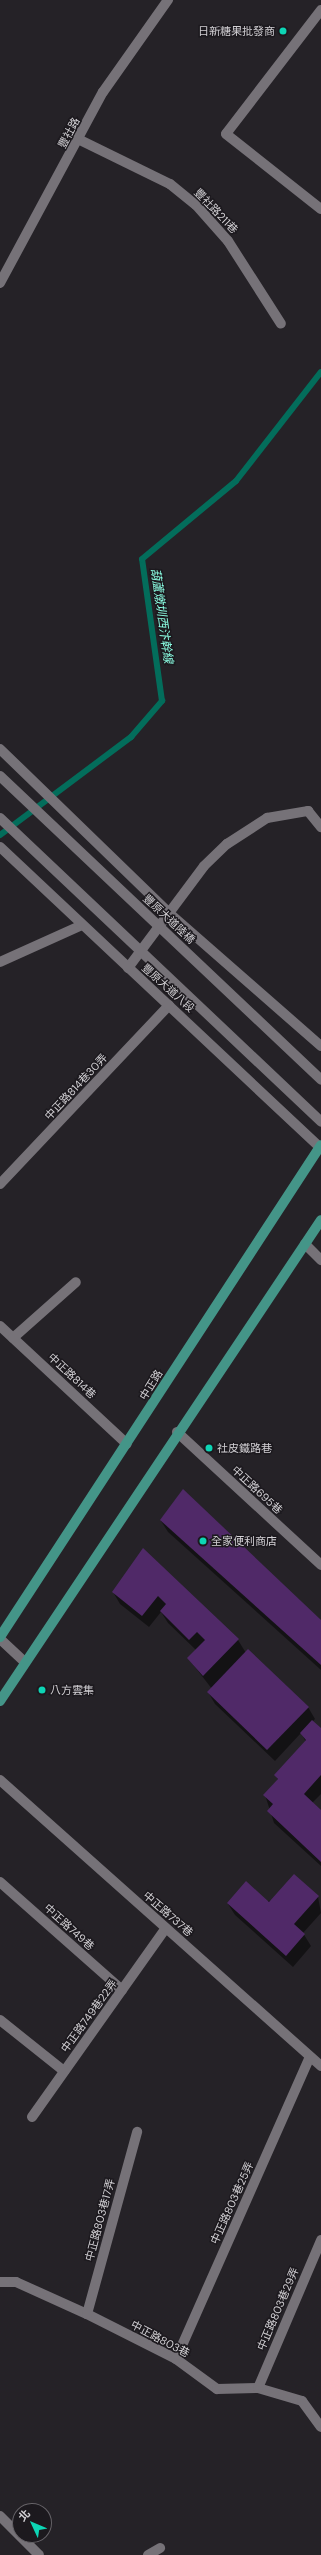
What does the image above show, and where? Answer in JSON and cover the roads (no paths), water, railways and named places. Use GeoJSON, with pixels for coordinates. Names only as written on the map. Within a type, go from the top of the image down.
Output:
{"type":"FeatureCollection","features":[{"type":"Feature","properties":{"kind":"main road","name":"中正路"},"geometry":{"type":"LineString","coordinates":[[0,1638],[321,1146]]}},
{"type":"Feature","properties":{"kind":"main road"},"geometry":{"type":"LineString","coordinates":[[0,1701],[177,1432],[321,1220]]}},
{"type":"Feature","properties":{"kind":"street","name":"豐社路"},"geometry":{"type":"LineString","coordinates":[[0,283],[80,140],[103,92],[168,0]]}},
{"type":"Feature","properties":{"kind":"street"},"geometry":{"type":"LineString","coordinates":[[321,10],[226,134],[321,209]]}},
{"type":"Feature","properties":{"kind":"street","name":"豐社路211巷"},"geometry":{"type":"LineString","coordinates":[[80,140],[170,184],[196,205],[228,241],[281,324]]}},
{"type":"Feature","properties":{"kind":"street"},"geometry":{"type":"LineString","coordinates":[[0,749],[169,913],[321,1046]]}},
{"type":"Feature","properties":{"kind":"street","name":"豐原大道陸橋"},"geometry":{"type":"LineString","coordinates":[[0,776],[321,1080]]}},
{"type":"Feature","properties":{"kind":"street"},"geometry":{"type":"LineString","coordinates":[[128,968],[204,866],[227,844],[267,818],[308,811],[321,828]]}},
{"type":"Feature","properties":{"kind":"street"},"geometry":{"type":"LineString","coordinates":[[0,818],[321,1122]]}},
{"type":"Feature","properties":{"kind":"street","name":"豐原大道八段"},"geometry":{"type":"LineString","coordinates":[[0,847],[128,968],[321,1146]]}},
{"type":"Feature","properties":{"kind":"street"},"geometry":{"type":"LineString","coordinates":[[2,958],[82,925]]}},
{"type":"Feature","properties":{"kind":"street","name":"中正路814巷30弄"},"geometry":{"type":"LineString","coordinates":[[0,1184],[169,1005]]}},
{"type":"Feature","properties":{"kind":"street"},"geometry":{"type":"LineString","coordinates":[[305,1244],[321,1260]]}},
{"type":"Feature","properties":{"kind":"street"},"geometry":{"type":"LineString","coordinates":[[13,1338],[76,1282]]}},
{"type":"Feature","properties":{"kind":"street","name":"中正路814巷"},"geometry":{"type":"LineString","coordinates":[[0,1326],[127,1444]]}},
{"type":"Feature","properties":{"kind":"street","name":"中正路695巷"},"geometry":{"type":"LineString","coordinates":[[177,1432],[321,1565]]}},
{"type":"Feature","properties":{"kind":"street"},"geometry":{"type":"LineString","coordinates":[[0,1638],[25,1662]]}},
{"type":"Feature","properties":{"kind":"street","name":"中正路737巷"},"geometry":{"type":"LineString","coordinates":[[0,1780],[165,1929],[238,1989],[321,2066]]}},
{"type":"Feature","properties":{"kind":"street","name":"中正路749巷"},"geometry":{"type":"LineString","coordinates":[[0,1882],[122,1990]]}},
{"type":"Feature","properties":{"kind":"street","name":"中正路749巷22弄"},"geometry":{"type":"LineString","coordinates":[[32,2117],[165,1929]]}},
{"type":"Feature","properties":{"kind":"street"},"geometry":{"type":"LineString","coordinates":[[0,2020],[64,2071]]}},
{"type":"Feature","properties":{"kind":"street","name":"中正路803巷25弄"},"geometry":{"type":"LineString","coordinates":[[176,2359],[310,2057]]}},
{"type":"Feature","properties":{"kind":"street","name":"中正路803巷17弄"},"geometry":{"type":"LineString","coordinates":[[87,2314],[137,2132]]}},
{"type":"Feature","properties":{"kind":"street","name":"中正路803巷29弄"},"geometry":{"type":"LineString","coordinates":[[258,2388],[321,2240]]}},
{"type":"Feature","properties":{"kind":"street","name":"中正路803巷"},"geometry":{"type":"LineString","coordinates":[[0,2282],[16,2282],[87,2314],[176,2359],[217,2389],[258,2388],[302,2401],[321,2427]]}},
{"type":"Feature","properties":{"kind":"street"},"geometry":{"type":"LineString","coordinates":[[0,2516],[39,2555]]}},
{"type":"Feature","properties":{"kind":"street"},"geometry":{"type":"LineString","coordinates":[[148,2555],[160,2548]]}},
{"type":"Feature","properties":{"kind":"waterway","name":"葫蘆燉圳西汴幹線"},"geometry":{"type":"LineString","coordinates":[[0,835],[131,737],[162,701],[142,559],[236,481],[321,372]]}},
{"type":"Feature","properties":{"kind":"place","name":"日新糖果批發商"},"geometry":{"type":"Point","coordinates":[283,31]}},
{"type":"Feature","properties":{"kind":"place","name":"社皮鐵路巷"},"geometry":{"type":"Point","coordinates":[209,1448]}},
{"type":"Feature","properties":{"kind":"place","name":"全家便利商店"},"geometry":{"type":"Point","coordinates":[203,1541]}},
{"type":"Feature","properties":{"kind":"place","name":"八方雲集"},"geometry":{"type":"Point","coordinates":[42,1690]}}]}
